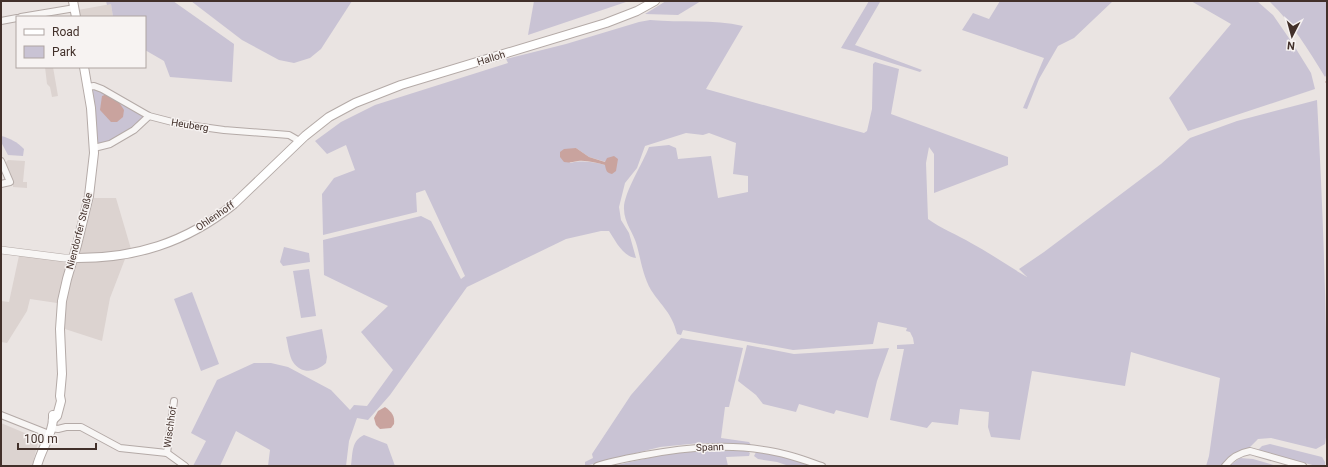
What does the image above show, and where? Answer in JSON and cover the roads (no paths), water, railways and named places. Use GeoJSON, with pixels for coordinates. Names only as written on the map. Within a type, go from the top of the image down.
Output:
{"type":"FeatureCollection","features":[{"type":"Feature","properties":{"kind":"main road","name":"Halloh"},"geometry":{"type":"LineString","coordinates":[[329,117],[380,92],[606,23],[655,1]]}},
{"type":"Feature","properties":{"kind":"main road"},"geometry":{"type":"LineString","coordinates":[[74,4],[76,16]]}},
{"type":"Feature","properties":{"kind":"main road","name":"Niendorfer Straße"},"geometry":{"type":"LineString","coordinates":[[37,466],[51,427],[57,399],[60,396],[62,374],[61,312],[64,290],[89,196],[94,148],[91,108],[84,68]]}},
{"type":"Feature","properties":{"kind":"main road","name":"Ohlenhoff"},"geometry":{"type":"LineString","coordinates":[[73,258],[97,258],[149,250],[178,239],[225,211],[298,142],[329,117]]}},
{"type":"Feature","properties":{"kind":"street"},"geometry":{"type":"LineString","coordinates":[[25,16],[74,4]]}},
{"type":"Feature","properties":{"kind":"street"},"geometry":{"type":"LineString","coordinates":[[1,21],[16,18]]}},
{"type":"Feature","properties":{"kind":"street","name":"Heuberg"},"geometry":{"type":"LineString","coordinates":[[87,87],[94,86],[102,89],[149,116],[180,124],[224,130],[290,135],[298,142]]}},
{"type":"Feature","properties":{"kind":"street"},"geometry":{"type":"LineString","coordinates":[[94,148],[115,142],[134,130],[149,116]]}},
{"type":"Feature","properties":{"kind":"street"},"geometry":{"type":"LineString","coordinates":[[1,161],[10,182],[1,184]]}},
{"type":"Feature","properties":{"kind":"street"},"geometry":{"type":"LineString","coordinates":[[1,250],[73,258]]}},
{"type":"Feature","properties":{"kind":"street","name":"Wischhof"},"geometry":{"type":"LineString","coordinates":[[166,453],[174,401]]}},
{"type":"Feature","properties":{"kind":"street"},"geometry":{"type":"LineString","coordinates":[[1,415],[58,429],[66,427],[81,427],[120,448],[166,453],[185,466]]}},
{"type":"Feature","properties":{"kind":"street","name":"Spann"},"geometry":{"type":"LineString","coordinates":[[597,466],[608,462],[674,450],[703,447],[736,447],[776,452],[822,466]]}},
{"type":"Feature","properties":{"kind":"street"},"geometry":{"type":"LineString","coordinates":[[1225,466],[1234,456],[1242,452],[1250,451],[1303,466]]}}]}
